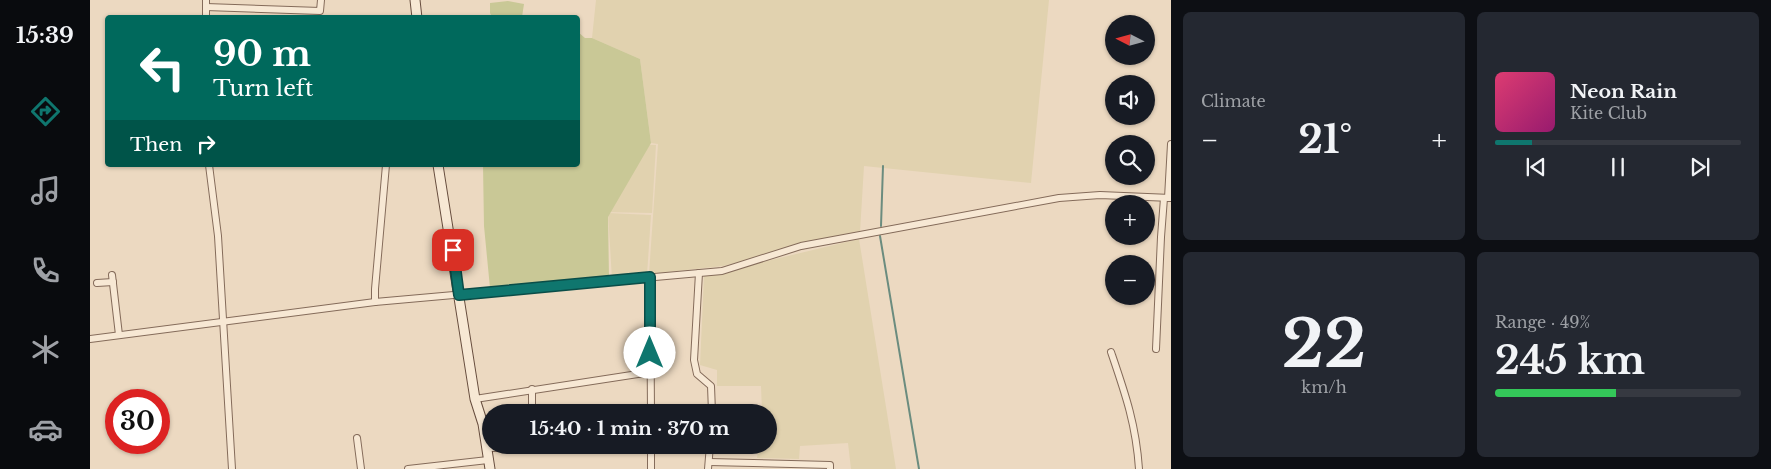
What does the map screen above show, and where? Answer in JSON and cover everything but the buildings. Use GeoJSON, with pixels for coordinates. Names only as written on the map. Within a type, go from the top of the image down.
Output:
{"type":"FeatureCollection","features":[{"type":"Feature","properties":{"kind":"main road"},"geometry":{"type":"LineString","coordinates":[[415,0],[417,15]]}},
{"type":"Feature","properties":{"kind":"main road"},"geometry":{"type":"LineString","coordinates":[[438,167],[476,399],[482,420]]}},
{"type":"Feature","properties":{"kind":"street"},"geometry":{"type":"LineString","coordinates":[[206,3],[320,14],[321,0]]}},
{"type":"Feature","properties":{"kind":"street"},"geometry":{"type":"LineString","coordinates":[[1156,349],[1171,144]]}},
{"type":"Feature","properties":{"kind":"street"},"geometry":{"type":"LineString","coordinates":[[209,167],[218,236],[232,469]]}},
{"type":"Feature","properties":{"kind":"street"},"geometry":{"type":"LineString","coordinates":[[376,302],[375,289],[386,167]]}},
{"type":"Feature","properties":{"kind":"street"},"geometry":{"type":"LineString","coordinates":[[90,339],[376,302],[722,271],[801,246],[1059,198],[1100,194],[1168,198]]}},
{"type":"Feature","properties":{"kind":"street"},"geometry":{"type":"LineString","coordinates":[[699,273],[694,360],[698,374],[711,386],[712,404]]}},
{"type":"Feature","properties":{"kind":"street"},"geometry":{"type":"LineString","coordinates":[[650,277],[651,404]]}},
{"type":"Feature","properties":{"kind":"street"},"geometry":{"type":"LineString","coordinates":[[97,283],[113,279],[118,335]]}},
{"type":"Feature","properties":{"kind":"street"},"geometry":{"type":"LineString","coordinates":[[1111,352],[1130,408],[1137,440],[1139,469]]}},
{"type":"Feature","properties":{"kind":"street"},"geometry":{"type":"LineString","coordinates":[[476,399],[651,372]]}},
{"type":"Feature","properties":{"kind":"street"},"geometry":{"type":"LineString","coordinates":[[532,389],[532,404]]}},
{"type":"Feature","properties":{"kind":"street"},"geometry":{"type":"LineString","coordinates":[[357,438],[360,469]]}},
{"type":"Feature","properties":{"kind":"street"},"geometry":{"type":"LineString","coordinates":[[651,454],[651,469]]}},
{"type":"Feature","properties":{"kind":"street"},"geometry":{"type":"LineString","coordinates":[[408,469],[489,464]]}},
{"type":"Feature","properties":{"kind":"street"},"geometry":{"type":"LineString","coordinates":[[709,466],[830,465],[830,469]]}},
{"type":"Feature","properties":{"kind":"shaded area"},"geometry":{"type":"Polygon","coordinates":[[[596,0],[1049,0],[1031,183],[864,166],[860,232],[723,266],[649,274],[658,144],[651,143],[640,59],[592,38],[596,0]]]}},
{"type":"Feature","properties":{"kind":"shaded area"},"geometry":{"type":"Polygon","coordinates":[[[508,1],[524,4],[522,15],[491,15],[490,3],[508,1]]]}},
{"type":"Feature","properties":{"kind":"shaded area"},"geometry":{"type":"Polygon","coordinates":[[[580,34],[585,38],[592,38],[640,59],[651,143],[608,217],[609,277],[490,288],[484,226],[483,167],[580,167],[580,34]]]}},
{"type":"Feature","properties":{"kind":"shaded area"},"geometry":{"type":"Polygon","coordinates":[[[599,143],[656,145],[652,213],[603,212],[599,143]]]}},
{"type":"Feature","properties":{"kind":"shaded area"},"geometry":{"type":"Polygon","coordinates":[[[608,213],[651,215],[647,275],[612,279],[608,213]]]}},
{"type":"Feature","properties":{"kind":"shaded area"},"geometry":{"type":"Polygon","coordinates":[[[859,239],[896,469],[851,469],[848,443],[800,446],[799,459],[757,458],[758,454],[777,454],[777,404],[762,404],[761,386],[717,386],[717,370],[700,365],[704,276],[859,239]]]}},
{"type":"Feature","properties":{"kind":"waterway"},"geometry":{"type":"LineString","coordinates":[[881,226],[883,166]]}},
{"type":"Feature","properties":{"kind":"waterway"},"geometry":{"type":"LineString","coordinates":[[880,236],[919,469]]}},
{"type":"Feature","properties":{"kind":"route"},"geometry":{"type":"LineString","coordinates":[[453,250],[459,295],[650,277],[650,353]]}}]}
